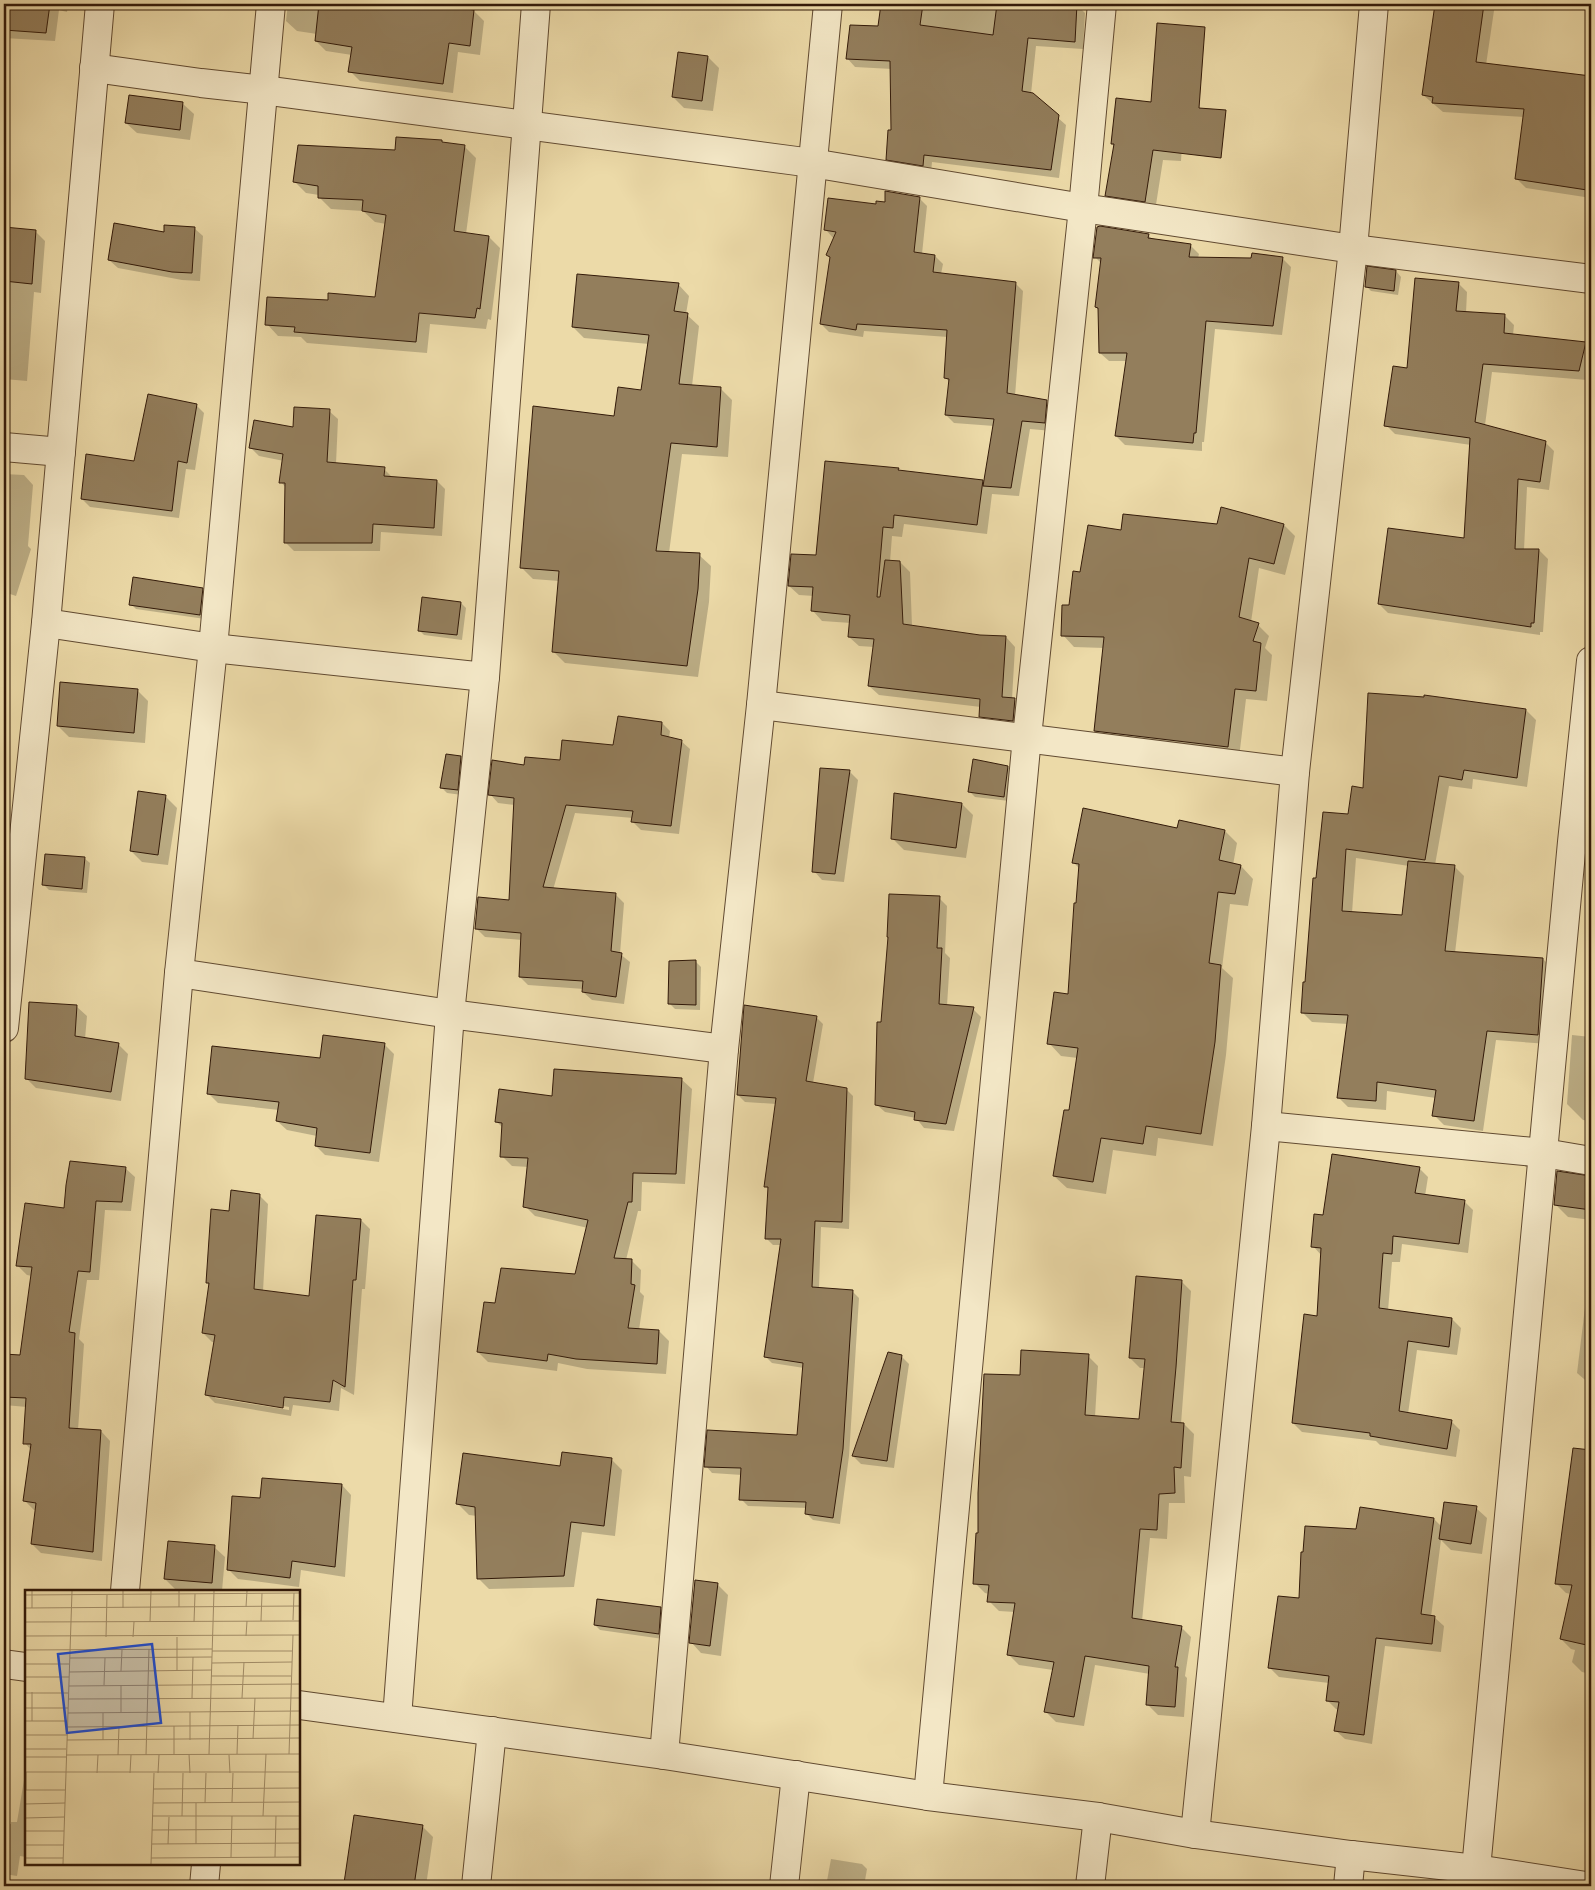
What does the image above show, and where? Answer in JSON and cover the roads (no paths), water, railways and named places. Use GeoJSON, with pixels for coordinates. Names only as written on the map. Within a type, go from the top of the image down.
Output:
{"type":"FeatureCollection","features":[{"type":"Feature","properties":{"kind":"street"},"geometry":{"type":"LineString","coordinates":[[4,1028],[46,623],[100,4]]}},
{"type":"Feature","properties":{"kind":"street"},"geometry":{"type":"LineString","coordinates":[[125,1590],[179,973],[213,648],[271,4]]}},
{"type":"Feature","properties":{"kind":"street"},"geometry":{"type":"LineString","coordinates":[[397,1718],[450,1014],[484,677],[536,4]]}},
{"type":"Feature","properties":{"kind":"street"},"geometry":{"type":"LineString","coordinates":[[664,1755],[724,1049],[761,705],[828,4]]}},
{"type":"Feature","properties":{"kind":"street"},"geometry":{"type":"LineString","coordinates":[[928,1796],[1027,738],[1083,208],[1102,4]]}},
{"type":"Feature","properties":{"kind":"street"},"geometry":{"type":"LineString","coordinates":[[1195,1834],[1266,1126],[1294,772],[1353,248],[1374,4]]}},
{"type":"Feature","properties":{"kind":"street"},"geometry":{"type":"LineString","coordinates":[[94,68],[812,163],[1083,208],[1353,248],[1591,279]]}},
{"type":"Feature","properties":{"kind":"street"},"geometry":{"type":"LineString","coordinates":[[4,447],[61,452]]}},
{"type":"Feature","properties":{"kind":"street"},"geometry":{"type":"LineString","coordinates":[[46,623],[213,648],[484,677]]}},
{"type":"Feature","properties":{"kind":"street"},"geometry":{"type":"LineString","coordinates":[[1476,1869],[1544,1154],[1581,844],[1591,660]]}},
{"type":"Feature","properties":{"kind":"street"},"geometry":{"type":"LineString","coordinates":[[761,705],[1294,772]]}},
{"type":"Feature","properties":{"kind":"street"},"geometry":{"type":"LineString","coordinates":[[179,973],[450,1014],[724,1049]]}},
{"type":"Feature","properties":{"kind":"street"},"geometry":{"type":"LineString","coordinates":[[1266,1126],[1544,1154],[1591,1161]]}},
{"type":"Feature","properties":{"kind":"street"},"geometry":{"type":"LineString","coordinates":[[4,1664],[25,1667]]}},
{"type":"Feature","properties":{"kind":"street"},"geometry":{"type":"LineString","coordinates":[[300,1705],[796,1774],[928,1796],[1098,1817],[1195,1834],[1351,1855],[1476,1869],[1586,1886]]}},
{"type":"Feature","properties":{"kind":"street"},"geometry":{"type":"LineString","coordinates":[[476,1886],[492,1731]]}},
{"type":"Feature","properties":{"kind":"street"},"geometry":{"type":"LineString","coordinates":[[784,1886],[796,1774]]}},
{"type":"Feature","properties":{"kind":"street"},"geometry":{"type":"LineString","coordinates":[[1090,1886],[1098,1817]]}},
{"type":"Feature","properties":{"kind":"street"},"geometry":{"type":"LineString","coordinates":[[1348,1886],[1351,1855]]}},
{"type":"Feature","properties":{"kind":"street"},"geometry":{"type":"LineString","coordinates":[[204,1886],[206,1865]]}}]}
